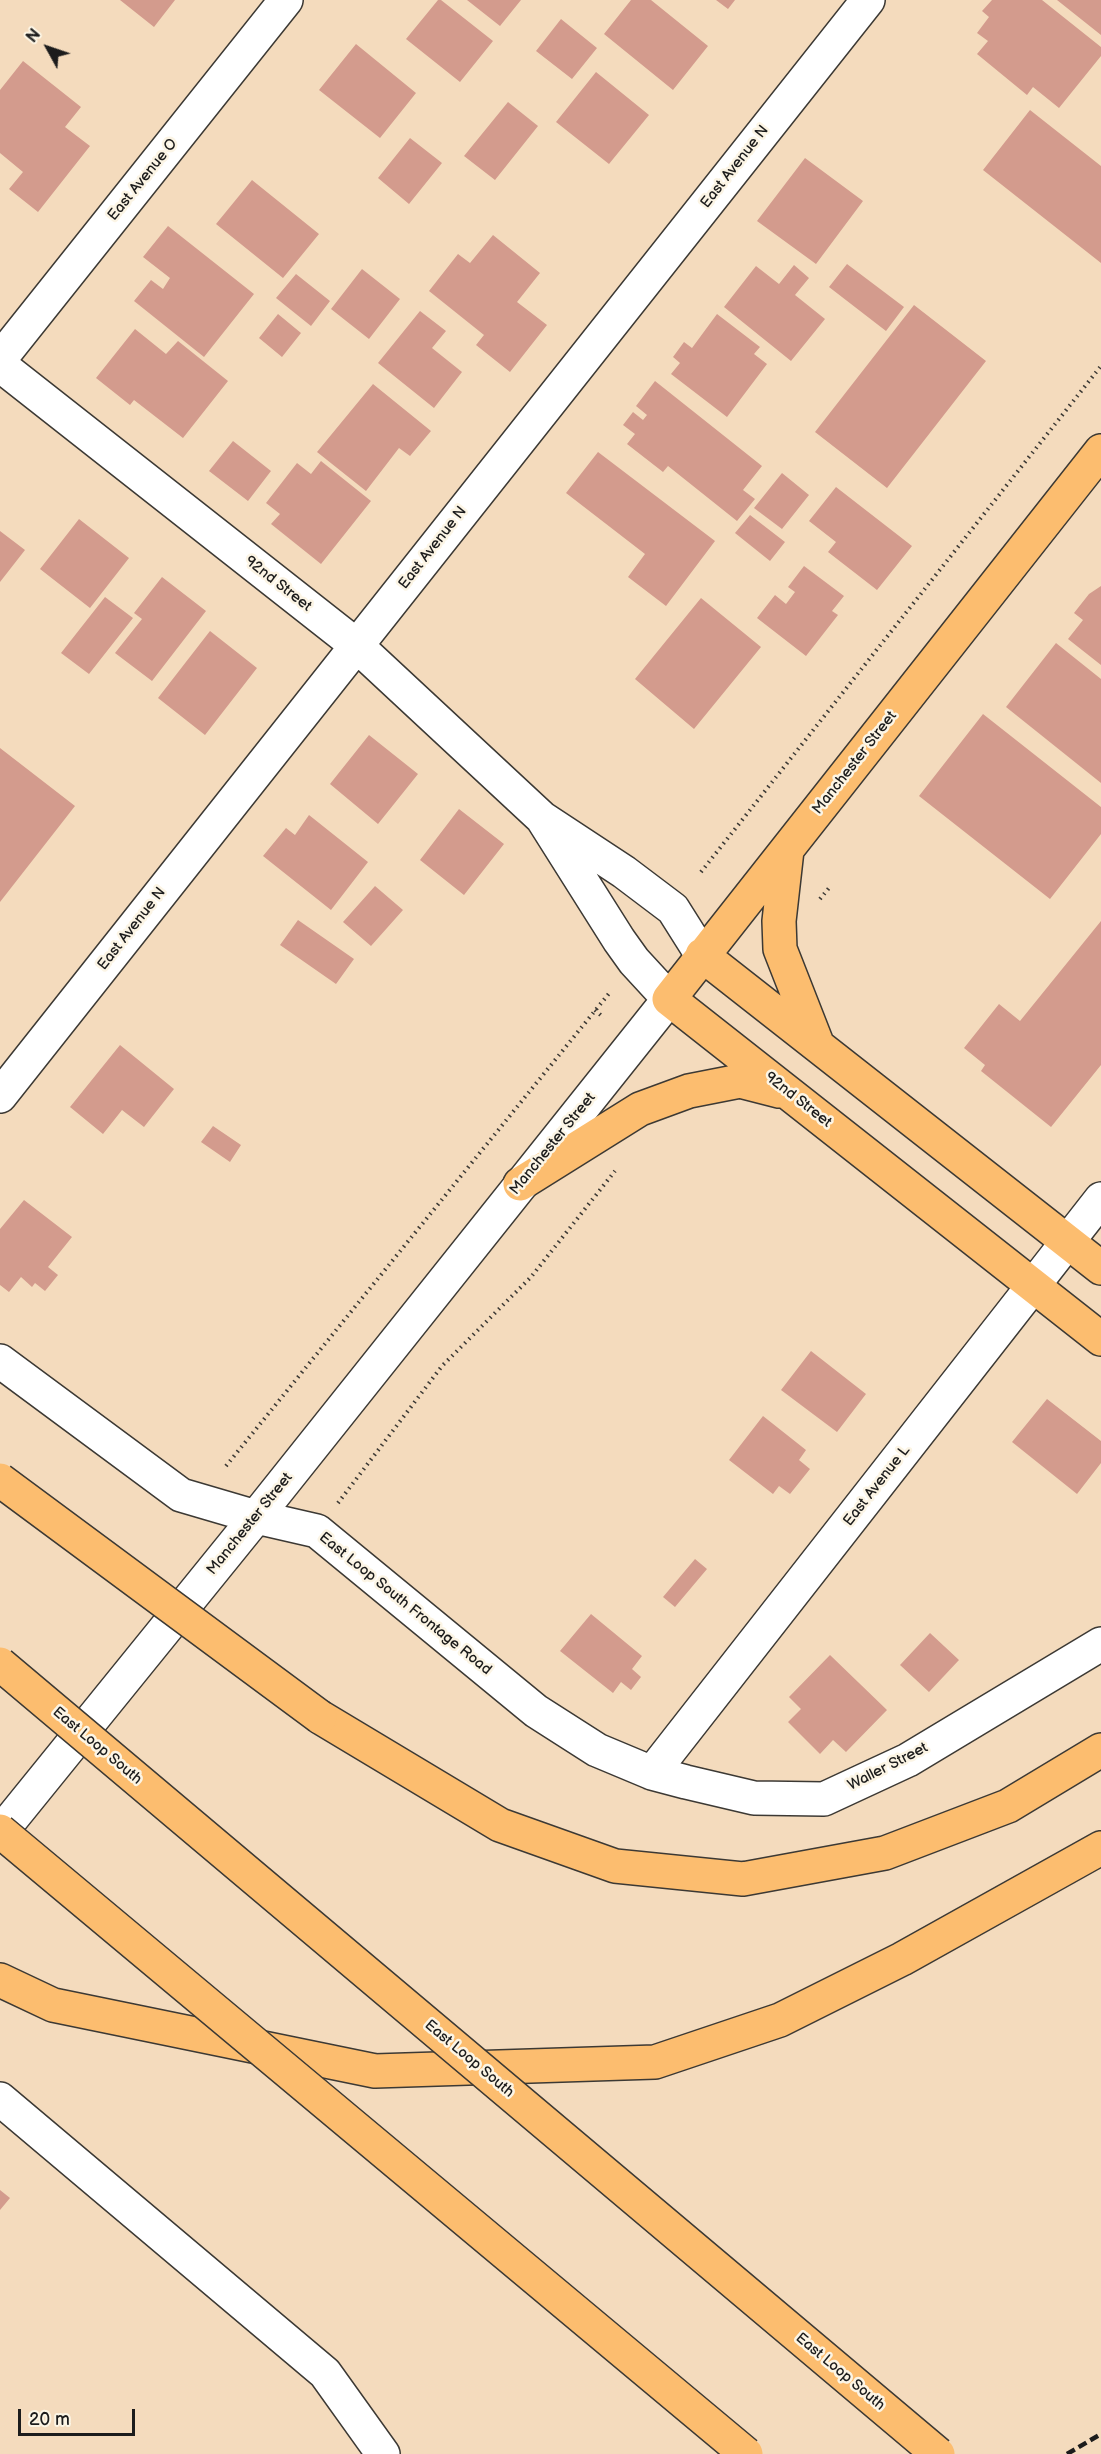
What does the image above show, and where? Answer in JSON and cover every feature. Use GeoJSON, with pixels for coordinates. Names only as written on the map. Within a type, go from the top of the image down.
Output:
{"type":"FeatureCollection","features":[{"type":"Feature","properties":{"kind":"main road","name":"Manchester Street"},"geometry":{"type":"LineString","coordinates":[[669,999],[1101,451]]}},
{"type":"Feature","properties":{"kind":"main road"},"geometry":{"type":"LineString","coordinates":[[787,850],[779,921],[780,949],[819,1047]]}},
{"type":"Feature","properties":{"kind":"main road","name":"92nd Street"},"geometry":{"type":"LineString","coordinates":[[702,955],[1101,1268]]}},
{"type":"Feature","properties":{"kind":"main road","name":"92nd Street"},"geometry":{"type":"LineString","coordinates":[[669,999],[1101,1339]]}},
{"type":"Feature","properties":{"kind":"main road"},"geometry":{"type":"LineString","coordinates":[[520,1184],[640,1109],[689,1091],[740,1081],[789,1094]]}},
{"type":"Feature","properties":{"kind":"main road"},"geometry":{"type":"LineString","coordinates":[[0,1480],[320,1717],[500,1825],[615,1866],[743,1879],[885,1853],[1008,1806],[1101,1750]]}},
{"type":"Feature","properties":{"kind":"main road","name":"East Loop South"},"geometry":{"type":"LineString","coordinates":[[0,1664],[938,2454]]}},
{"type":"Feature","properties":{"kind":"main road"},"geometry":{"type":"LineString","coordinates":[[0,1832],[746,2454]]}},
{"type":"Feature","properties":{"kind":"main road"},"geometry":{"type":"LineString","coordinates":[[0,1980],[53,2005],[375,2071],[655,2062],[780,2020],[902,1959],[1101,1848]]}},
{"type":"Feature","properties":{"kind":"street","name":"East Avenue O"},"geometry":{"type":"LineString","coordinates":[[0,359],[286,0]]}},
{"type":"Feature","properties":{"kind":"street","name":"East Avenue N"},"geometry":{"type":"LineString","coordinates":[[0,1096],[868,0]]}},
{"type":"Feature","properties":{"kind":"street","name":"92nd Street"},"geometry":{"type":"LineString","coordinates":[[0,365],[356,645],[542,818],[624,872],[673,909],[702,955]]}},
{"type":"Feature","properties":{"kind":"street","name":"92nd Street"},"geometry":{"type":"LineString","coordinates":[[542,818],[619,940],[634,961],[669,999]]}},
{"type":"Feature","properties":{"kind":"street","name":"Manchester Street"},"geometry":{"type":"LineString","coordinates":[[0,1832],[256,1517],[669,999]]}},
{"type":"Feature","properties":{"kind":"street","name":"East Avenue L"},"geometry":{"type":"LineString","coordinates":[[652,1773],[1101,1199]]}},
{"type":"Feature","properties":{"kind":"street","name":"East Loop South Frontage Road"},"geometry":{"type":"LineString","coordinates":[[0,1361],[182,1495],[256,1517],[317,1531],[536,1711],[597,1750],[652,1773]]}},
{"type":"Feature","properties":{"kind":"street","name":"Waller Street"},"geometry":{"type":"LineString","coordinates":[[652,1773],[754,1798],[824,1798],[908,1760],[1101,1644]]}},
{"type":"Feature","properties":{"kind":"street"},"geometry":{"type":"LineString","coordinates":[[0,2099],[326,2373],[383,2454]]}},
{"type":"Feature","properties":{"kind":"path"},"geometry":{"type":"LineString","coordinates":[[701,872],[1101,366]]}},
{"type":"Feature","properties":{"kind":"path"},"geometry":{"type":"LineString","coordinates":[[226,1466],[614,988]]}},
{"type":"Feature","properties":{"kind":"path"},"geometry":{"type":"LineString","coordinates":[[595,1010],[604,1017]]}},
{"type":"Feature","properties":{"kind":"path"},"geometry":{"type":"LineString","coordinates":[[335,1507],[442,1366],[531,1277],[617,1168]]}},
{"type":"Feature","properties":{"kind":"building"},"geometry":{"type":"Polygon","coordinates":[[[120,0],[175,0],[154,27],[120,0]]]}},
{"type":"Feature","properties":{"kind":"building"},"geometry":{"type":"Polygon","coordinates":[[[438,0],[493,41],[460,82],[406,39],[438,0]]]}},
{"type":"Feature","properties":{"kind":"building"},"geometry":{"type":"Polygon","coordinates":[[[467,0],[521,0],[500,26],[467,0]]]}},
{"type":"Feature","properties":{"kind":"building"},"geometry":{"type":"Polygon","coordinates":[[[631,0],[651,0],[708,46],[673,90],[604,34],[631,0]]]}},
{"type":"Feature","properties":{"kind":"building"},"geometry":{"type":"Polygon","coordinates":[[[716,0],[735,0],[728,9],[716,0]]]}},
{"type":"Feature","properties":{"kind":"building"},"geometry":{"type":"Polygon","coordinates":[[[992,0],[1042,0],[1101,47],[1101,56],[1059,108],[1033,87],[1027,95],[977,54],[988,41],[977,33],[989,17],[982,11],[992,0]]]}},
{"type":"Feature","properties":{"kind":"building"},"geometry":{"type":"Polygon","coordinates":[[[1057,0],[1101,0],[1101,35],[1057,0]]]}},
{"type":"Feature","properties":{"kind":"building"},"geometry":{"type":"Polygon","coordinates":[[[561,19],[597,48],[572,79],[536,51],[561,19]]]}},
{"type":"Feature","properties":{"kind":"building"},"geometry":{"type":"Polygon","coordinates":[[[356,44],[416,93],[380,138],[319,90],[356,44]]]}},
{"type":"Feature","properties":{"kind":"building"},"geometry":{"type":"Polygon","coordinates":[[[23,61],[81,107],[65,127],[90,146],[38,212],[9,189],[23,172],[0,153],[0,90],[23,61]]]}},
{"type":"Feature","properties":{"kind":"building"},"geometry":{"type":"Polygon","coordinates":[[[596,72],[649,115],[609,164],[556,122],[596,72]]]}},
{"type":"Feature","properties":{"kind":"building"},"geometry":{"type":"Polygon","coordinates":[[[508,102],[538,126],[495,180],[464,156],[508,102]]]}},
{"type":"Feature","properties":{"kind":"building"},"geometry":{"type":"Polygon","coordinates":[[[1030,110],[1101,166],[1101,263],[983,170],[1030,110]]]}},
{"type":"Feature","properties":{"kind":"building"},"geometry":{"type":"Polygon","coordinates":[[[410,138],[442,163],[409,204],[378,178],[410,138]]]}},
{"type":"Feature","properties":{"kind":"building"},"geometry":{"type":"Polygon","coordinates":[[[805,158],[863,201],[816,264],[757,221],[805,158]]]}},
{"type":"Feature","properties":{"kind":"building"},"geometry":{"type":"Polygon","coordinates":[[[252,180],[319,234],[283,278],[216,224],[252,180]]]}},
{"type":"Feature","properties":{"kind":"building"},"geometry":{"type":"Polygon","coordinates":[[[168,226],[254,294],[204,357],[134,301],[151,280],[163,289],[170,278],[143,257],[168,226]]]}},
{"type":"Feature","properties":{"kind":"building"},"geometry":{"type":"Polygon","coordinates":[[[493,235],[540,273],[517,302],[547,325],[510,372],[476,345],[484,335],[429,291],[458,254],[470,263],[493,235]]]}},
{"type":"Feature","properties":{"kind":"building"},"geometry":{"type":"Polygon","coordinates":[[[847,264],[904,307],[886,331],[829,287],[847,264]]]}},
{"type":"Feature","properties":{"kind":"building"},"geometry":{"type":"Polygon","coordinates":[[[794,265],[809,278],[795,295],[825,319],[791,361],[724,307],[756,266],[779,284],[794,265]]]}},
{"type":"Feature","properties":{"kind":"building"},"geometry":{"type":"Polygon","coordinates":[[[362,269],[400,299],[369,339],[331,309],[362,269]]]}},
{"type":"Feature","properties":{"kind":"building"},"geometry":{"type":"Polygon","coordinates":[[[296,274],[330,301],[311,326],[276,298],[296,274]]]}},
{"type":"Feature","properties":{"kind":"building"},"geometry":{"type":"Polygon","coordinates":[[[914,305],[986,361],[887,488],[815,432],[914,305]]]}},
{"type":"Feature","properties":{"kind":"building"},"geometry":{"type":"Polygon","coordinates":[[[420,311],[446,331],[432,348],[462,372],[434,408],[378,363],[420,311]]]}},
{"type":"Feature","properties":{"kind":"building"},"geometry":{"type":"Polygon","coordinates":[[[278,314],[301,333],[282,357],[259,338],[278,314]]]}},
{"type":"Feature","properties":{"kind":"building"},"geometry":{"type":"Polygon","coordinates":[[[717,314],[760,347],[754,354],[767,364],[727,417],[671,374],[680,363],[673,357],[684,342],[692,348],[717,314]]]}},
{"type":"Feature","properties":{"kind":"building"},"geometry":{"type":"Polygon","coordinates":[[[135,329],[166,354],[178,341],[228,381],[183,438],[134,400],[130,405],[96,378],[135,329]]]}},
{"type":"Feature","properties":{"kind":"building"},"geometry":{"type":"Polygon","coordinates":[[[655,381],[762,466],[743,490],[755,499],[737,521],[668,466],[663,472],[627,444],[635,434],[623,425],[633,412],[643,420],[647,415],[636,406],[655,381]]]}},
{"type":"Feature","properties":{"kind":"building"},"geometry":{"type":"Polygon","coordinates":[[[373,384],[431,431],[410,456],[399,448],[366,491],[317,452],[373,384]]]}},
{"type":"Feature","properties":{"kind":"building"},"geometry":{"type":"Polygon","coordinates":[[[233,441],[271,471],[248,501],[209,471],[233,441]]]}},
{"type":"Feature","properties":{"kind":"building"},"geometry":{"type":"Polygon","coordinates":[[[598,452],[715,541],[666,606],[628,577],[645,554],[566,493],[598,452]]]}},
{"type":"Feature","properties":{"kind":"building"},"geometry":{"type":"Polygon","coordinates":[[[321,461],[371,501],[321,564],[271,524],[280,514],[266,503],[297,463],[311,474],[321,461]]]}},
{"type":"Feature","properties":{"kind":"building"},"geometry":{"type":"Polygon","coordinates":[[[782,473],[809,495],[782,529],[754,508],[782,473]]]}},
{"type":"Feature","properties":{"kind":"building"},"geometry":{"type":"Polygon","coordinates":[[[836,487],[912,546],[877,590],[828,552],[836,542],[809,521],[836,487]]]}},
{"type":"Feature","properties":{"kind":"building"},"geometry":{"type":"Polygon","coordinates":[[[750,515],[785,542],[770,561],[735,533],[750,515]]]}},
{"type":"Feature","properties":{"kind":"building"},"geometry":{"type":"Polygon","coordinates":[[[79,519],[129,558],[90,608],[40,569],[79,519]]]}},
{"type":"Feature","properties":{"kind":"building"},"geometry":{"type":"Polygon","coordinates":[[[0,531],[25,550],[0,582],[0,531]]]}},
{"type":"Feature","properties":{"kind":"building"},"geometry":{"type":"Polygon","coordinates":[[[804,566],[844,596],[832,611],[838,615],[806,656],[757,618],[775,595],[786,604],[795,592],[788,587],[804,566]]]}},
{"type":"Feature","properties":{"kind":"building"},"geometry":{"type":"Polygon","coordinates":[[[162,577],[206,611],[152,681],[115,653],[142,619],[134,613],[162,577]]]}},
{"type":"Feature","properties":{"kind":"building"},"geometry":{"type":"Polygon","coordinates":[[[1101,586],[1101,665],[1068,639],[1083,620],[1074,613],[1089,594],[1101,586]]]}},
{"type":"Feature","properties":{"kind":"building"},"geometry":{"type":"Polygon","coordinates":[[[105,597],[133,618],[89,674],[61,653],[105,597]]]}},
{"type":"Feature","properties":{"kind":"building"},"geometry":{"type":"Polygon","coordinates":[[[701,598],[761,647],[694,729],[635,679],[701,598]]]}},
{"type":"Feature","properties":{"kind":"building"},"geometry":{"type":"Polygon","coordinates":[[[210,631],[257,668],[205,735],[158,698],[210,631]]]}},
{"type":"Feature","properties":{"kind":"building"},"geometry":{"type":"Polygon","coordinates":[[[1056,643],[1101,679],[1101,783],[1006,707],[1056,643]]]}},
{"type":"Feature","properties":{"kind":"building"},"geometry":{"type":"Polygon","coordinates":[[[983,714],[1101,807],[1101,834],[1050,899],[919,796],[983,714]]]}},
{"type":"Feature","properties":{"kind":"building"},"geometry":{"type":"Polygon","coordinates":[[[369,735],[418,774],[378,824],[330,784],[369,735]]]}},
{"type":"Feature","properties":{"kind":"building"},"geometry":{"type":"Polygon","coordinates":[[[0,748],[75,806],[0,902],[0,748]]]}},
{"type":"Feature","properties":{"kind":"building"},"geometry":{"type":"Polygon","coordinates":[[[459,809],[504,844],[464,895],[420,860],[459,809]]]}},
{"type":"Feature","properties":{"kind":"building"},"geometry":{"type":"Polygon","coordinates":[[[309,815],[368,862],[331,910],[263,856],[286,828],[295,835],[309,815]]]}},
{"type":"Feature","properties":{"kind":"building"},"geometry":{"type":"Polygon","coordinates":[[[375,886],[403,910],[371,946],[343,922],[375,886]]]}},
{"type":"Feature","properties":{"kind":"building"},"geometry":{"type":"Polygon","coordinates":[[[298,920],[354,959],[336,984],[280,945],[298,920]]]}},
{"type":"Feature","properties":{"kind":"building"},"geometry":{"type":"Polygon","coordinates":[[[1101,921],[1101,1065],[1051,1127],[981,1071],[985,1065],[964,1048],[999,1004],[1020,1021],[1101,921]]]}},
{"type":"Feature","properties":{"kind":"building"},"geometry":{"type":"Polygon","coordinates":[[[120,1045],[174,1089],[144,1127],[122,1110],[103,1134],[70,1107],[120,1045]]]}},
{"type":"Feature","properties":{"kind":"building"},"geometry":{"type":"Polygon","coordinates":[[[213,1126],[241,1145],[230,1162],[201,1142],[213,1126]]]}},
{"type":"Feature","properties":{"kind":"building"},"geometry":{"type":"Polygon","coordinates":[[[24,1200],[72,1237],[48,1267],[58,1275],[45,1291],[35,1283],[32,1287],[21,1277],[9,1292],[0,1285],[0,1229],[24,1200]]]}},
{"type":"Feature","properties":{"kind":"building"},"geometry":{"type":"Polygon","coordinates":[[[811,1351],[866,1394],[837,1432],[781,1390],[811,1351]]]}},
{"type":"Feature","properties":{"kind":"building"},"geometry":{"type":"Polygon","coordinates":[[[1047,1399],[1101,1441],[1101,1463],[1077,1494],[1012,1442],[1047,1399]]]}},
{"type":"Feature","properties":{"kind":"building"},"geometry":{"type":"Polygon","coordinates":[[[763,1416],[806,1450],[799,1460],[810,1469],[790,1494],[779,1486],[773,1494],[729,1460],[763,1416]]]}},
{"type":"Feature","properties":{"kind":"building"},"geometry":{"type":"Polygon","coordinates":[[[695,1559],[707,1569],[675,1607],[663,1597],[695,1559]]]}},
{"type":"Feature","properties":{"kind":"building"},"geometry":{"type":"Polygon","coordinates":[[[591,1614],[642,1656],[632,1669],[641,1677],[631,1690],[621,1682],[613,1693],[560,1651],[591,1614]]]}},
{"type":"Feature","properties":{"kind":"building"},"geometry":{"type":"Polygon","coordinates":[[[930,1633],[959,1660],[929,1692],[900,1665],[930,1633]]]}},
{"type":"Feature","properties":{"kind":"building"},"geometry":{"type":"Polygon","coordinates":[[[830,1655],[887,1710],[846,1752],[833,1740],[820,1754],[788,1722],[801,1709],[789,1697],[830,1655]]]}},
{"type":"Feature","properties":{"kind":"building"},"geometry":{"type":"Polygon","coordinates":[[[0,2190],[10,2198],[0,2210],[0,2190]]]}},
{"type":"Feature","properties":{"kind":"railway"},"geometry":{"type":"LineString","coordinates":[[1067,2454],[1101,2434]]}}]}
